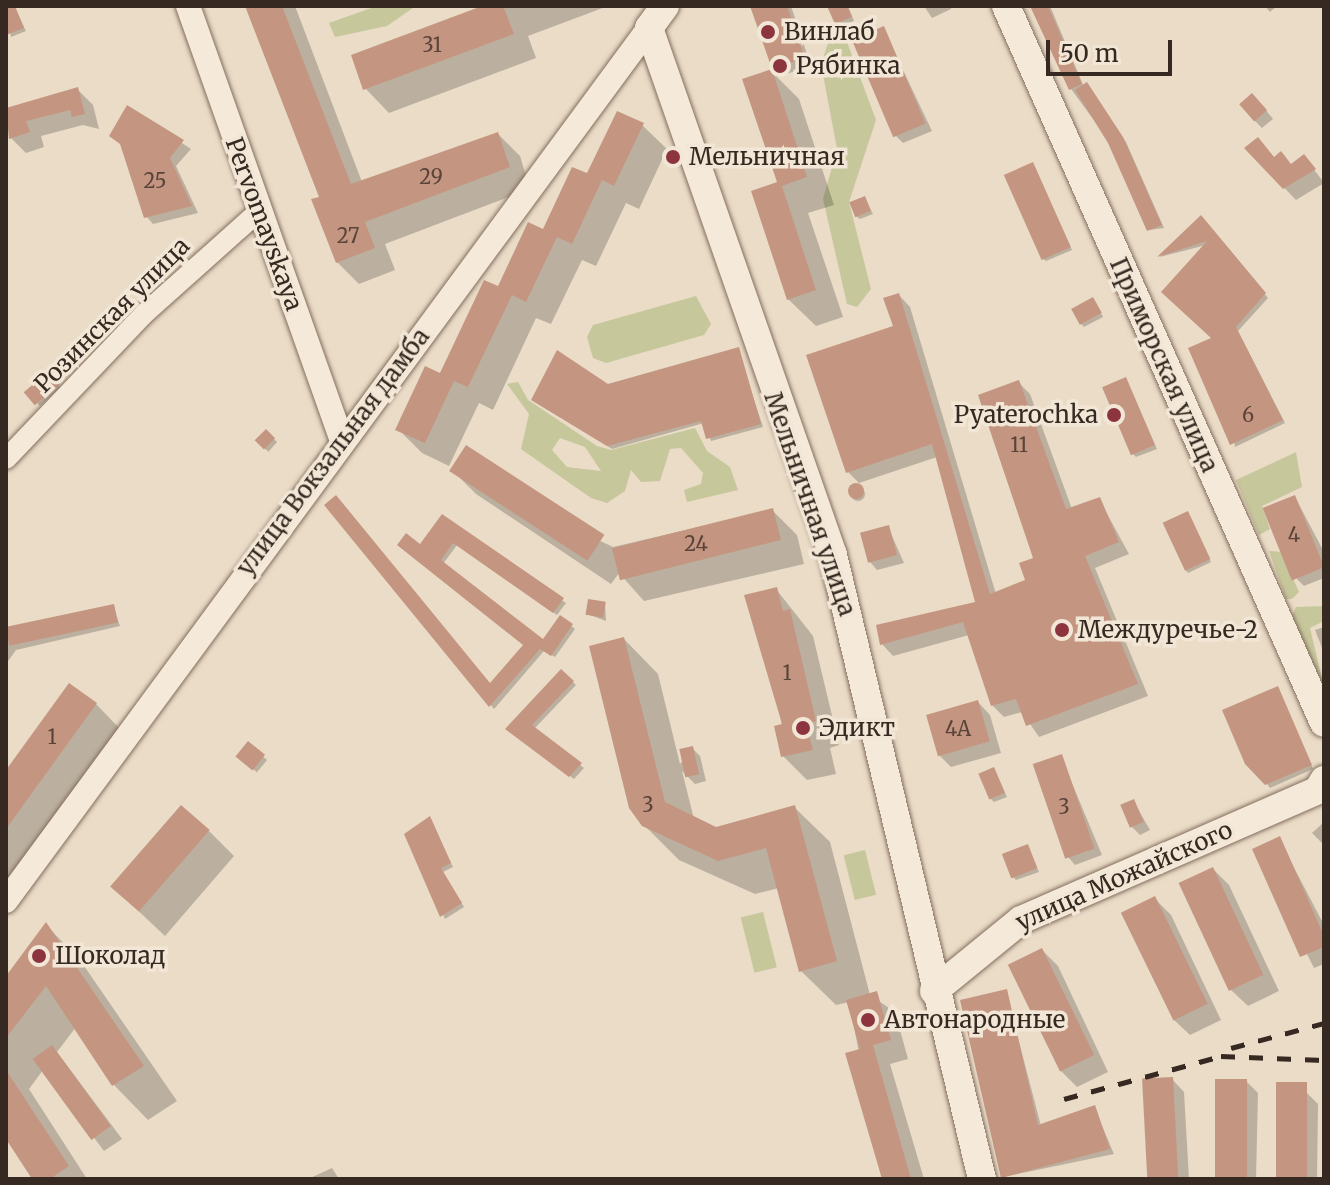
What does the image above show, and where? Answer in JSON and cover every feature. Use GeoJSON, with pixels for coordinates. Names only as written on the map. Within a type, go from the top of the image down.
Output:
{"type":"FeatureCollection","features":[{"type":"Feature","properties":{"kind":"main road","name":"Приморская улица"},"geometry":{"type":"LineString","coordinates":[[1006,6],[1323,717]]}},
{"type":"Feature","properties":{"kind":"main road","name":"Мельничная улица"},"geometry":{"type":"LineString","coordinates":[[657,17],[833,555],[934,991],[982,1179]]}},
{"type":"Feature","properties":{"kind":"main road","name":"улица Можайского"},"geometry":{"type":"LineString","coordinates":[[934,991],[1021,920],[1318,790],[1324,780]]}},
{"type":"Feature","properties":{"kind":"street","name":"Pervomayskaya"},"geometry":{"type":"LineString","coordinates":[[188,6],[258,212],[342,441]]}},
{"type":"Feature","properties":{"kind":"street","name":"улица Вокзальная дамба"},"geometry":{"type":"LineString","coordinates":[[6,901],[657,17]]}},
{"type":"Feature","properties":{"kind":"street","name":"Розинская улица"},"geometry":{"type":"LineString","coordinates":[[6,459],[144,314],[258,212]]}},
{"type":"Feature","properties":{"kind":"green space"},"geometry":{"type":"Polygon","coordinates":[[[377,6],[413,8],[387,26],[335,37],[329,23],[377,6]]]}},
{"type":"Feature","properties":{"kind":"green space"},"geometry":{"type":"Polygon","coordinates":[[[844,34],[876,120],[849,202],[871,289],[857,307],[847,304],[823,199],[837,149],[821,64],[828,43],[844,34]]]}},
{"type":"Feature","properties":{"kind":"green space"},"geometry":{"type":"Polygon","coordinates":[[[696,296],[711,324],[704,335],[606,363],[593,358],[587,337],[593,325],[696,296]]]}},
{"type":"Feature","properties":{"kind":"green space"},"geometry":{"type":"Polygon","coordinates":[[[518,382],[528,400],[597,446],[611,450],[695,428],[707,451],[730,467],[738,490],[687,502],[684,490],[701,484],[703,473],[681,448],[670,449],[660,481],[641,482],[631,470],[625,491],[607,503],[591,498],[521,449],[529,414],[507,384],[518,382]],[[560,438],[552,450],[567,467],[601,471],[585,447],[560,438]]]}},
{"type":"Feature","properties":{"kind":"green space"},"geometry":{"type":"Polygon","coordinates":[[[1296,452],[1302,487],[1262,506],[1270,529],[1259,535],[1236,480],[1296,452]]]}},
{"type":"Feature","properties":{"kind":"green space"},"geometry":{"type":"Polygon","coordinates":[[[1269,551],[1281,552],[1299,592],[1292,599],[1286,599],[1269,551]]]}},
{"type":"Feature","properties":{"kind":"green space"},"geometry":{"type":"Polygon","coordinates":[[[1324,606],[1324,621],[1310,628],[1324,687],[1315,686],[1287,626],[1296,607],[1324,606]]]}},
{"type":"Feature","properties":{"kind":"green space"},"geometry":{"type":"Polygon","coordinates":[[[865,850],[876,895],[855,900],[844,855],[865,850]]]}},
{"type":"Feature","properties":{"kind":"green space"},"geometry":{"type":"Polygon","coordinates":[[[763,912],[777,967],[754,973],[741,918],[763,912]]]}},
{"type":"Feature","properties":{"kind":"building"},"geometry":{"type":"Polygon","coordinates":[[[6,6],[15,6],[24,28],[6,35],[6,6]]]}},
{"type":"Feature","properties":{"kind":"building"},"geometry":{"type":"Polygon","coordinates":[[[245,6],[282,6],[351,184],[498,132],[510,167],[365,222],[375,248],[336,263],[311,199],[319,197],[245,6]]]}},
{"type":"Feature","properties":{"kind":"building"},"geometry":{"type":"Polygon","coordinates":[[[482,6],[503,6],[514,34],[363,90],[351,55],[482,6]]]}},
{"type":"Feature","properties":{"kind":"building"},"geometry":{"type":"Polygon","coordinates":[[[750,6],[787,6],[805,58],[772,69],[750,6]]]}},
{"type":"Feature","properties":{"kind":"building"},"geometry":{"type":"Polygon","coordinates":[[[827,6],[847,6],[852,17],[835,24],[827,6]]]}},
{"type":"Feature","properties":{"kind":"building"},"geometry":{"type":"Polygon","coordinates":[[[1030,6],[1048,6],[1082,84],[1069,90],[1030,6]]]}},
{"type":"Feature","properties":{"kind":"building"},"geometry":{"type":"Polygon","coordinates":[[[884,26],[925,124],[893,137],[852,40],[884,26]]]}},
{"type":"Feature","properties":{"kind":"building"},"geometry":{"type":"Polygon","coordinates":[[[772,69],[807,177],[782,186],[816,290],[787,300],[751,191],[777,182],[742,79],[772,69]]]}},
{"type":"Feature","properties":{"kind":"building"},"geometry":{"type":"Polygon","coordinates":[[[1087,82],[1123,137],[1162,225],[1147,231],[1108,143],[1075,90],[1087,82]]]}},
{"type":"Feature","properties":{"kind":"building"},"geometry":{"type":"Polygon","coordinates":[[[78,87],[85,114],[72,117],[70,110],[26,121],[30,132],[9,139],[6,108],[78,87]]]}},
{"type":"Feature","properties":{"kind":"building"},"geometry":{"type":"Polygon","coordinates":[[[1252,93],[1267,110],[1254,122],[1239,104],[1252,93]]]}},
{"type":"Feature","properties":{"kind":"building"},"geometry":{"type":"Polygon","coordinates":[[[127,105],[184,140],[170,158],[192,206],[144,218],[120,144],[109,136],[127,105]]]}},
{"type":"Feature","properties":{"kind":"building"},"geometry":{"type":"Polygon","coordinates":[[[617,111],[644,123],[614,186],[602,180],[572,244],[557,237],[526,302],[512,295],[468,387],[454,381],[425,443],[395,430],[425,366],[440,373],[484,280],[498,286],[528,222],[543,229],[572,167],[587,173],[617,111]]]}},
{"type":"Feature","properties":{"kind":"building"},"geometry":{"type":"Polygon","coordinates":[[[1258,137],[1274,157],[1281,151],[1291,164],[1304,154],[1316,169],[1283,189],[1244,148],[1258,137]]]}},
{"type":"Feature","properties":{"kind":"building"},"geometry":{"type":"Polygon","coordinates":[[[1033,162],[1071,247],[1042,260],[1004,175],[1033,162]]]}},
{"type":"Feature","properties":{"kind":"building"},"geometry":{"type":"Polygon","coordinates":[[[865,196],[871,211],[855,217],[849,202],[865,196]]]}},
{"type":"Feature","properties":{"kind":"building"},"geometry":{"type":"Polygon","coordinates":[[[1201,215],[1266,293],[1236,327],[1283,420],[1230,445],[1188,348],[1211,338],[1161,292],[1207,241],[1157,257],[1201,215]]]}},
{"type":"Feature","properties":{"kind":"building"},"geometry":{"type":"Polygon","coordinates":[[[899,293],[990,594],[1025,580],[1019,563],[1033,558],[978,395],[1019,380],[1066,509],[1100,497],[1119,542],[1085,556],[1138,684],[1026,726],[1016,699],[991,706],[963,622],[880,645],[876,625],[975,602],[932,444],[846,473],[806,355],[893,326],[883,298],[899,293]]]}},
{"type":"Feature","properties":{"kind":"building"},"geometry":{"type":"Polygon","coordinates":[[[1093,297],[1102,313],[1080,325],[1071,309],[1093,297]]]}},
{"type":"Feature","properties":{"kind":"building"},"geometry":{"type":"Polygon","coordinates":[[[739,347],[761,424],[706,439],[701,421],[607,446],[531,400],[557,350],[608,384],[739,347]]]}},
{"type":"Feature","properties":{"kind":"building"},"geometry":{"type":"Polygon","coordinates":[[[49,371],[60,384],[35,405],[24,392],[49,371]]]}},
{"type":"Feature","properties":{"kind":"building"},"geometry":{"type":"Polygon","coordinates":[[[1126,377],[1155,445],[1131,455],[1102,387],[1126,377]]]}},
{"type":"Feature","properties":{"kind":"building"},"geometry":{"type":"Polygon","coordinates":[[[266,429],[275,438],[264,450],[255,440],[266,429]]]}},
{"type":"Feature","properties":{"kind":"building"},"geometry":{"type":"Polygon","coordinates":[[[466,445],[604,535],[587,561],[449,471],[466,445]]]}},
{"type":"Feature","properties":{"kind":"building"},"geometry":{"type":"Polygon","coordinates":[[[853,483],[859,483],[864,491],[862,497],[853,499],[848,494],[848,488],[853,483]]]}},
{"type":"Feature","properties":{"kind":"building"},"geometry":{"type":"Polygon","coordinates":[[[336,495],[490,683],[523,645],[397,545],[406,533],[420,544],[442,514],[564,598],[553,613],[453,543],[441,560],[543,639],[560,615],[573,624],[551,656],[540,649],[489,707],[324,505],[336,495]]]}},
{"type":"Feature","properties":{"kind":"building"},"geometry":{"type":"Polygon","coordinates":[[[1295,495],[1324,567],[1292,580],[1263,508],[1295,495]]]}},
{"type":"Feature","properties":{"kind":"building"},"geometry":{"type":"Polygon","coordinates":[[[773,508],[781,540],[620,580],[612,548],[773,508]]]}},
{"type":"Feature","properties":{"kind":"building"},"geometry":{"type":"Polygon","coordinates":[[[1188,511],[1210,559],[1185,571],[1163,523],[1188,511]]]}},
{"type":"Feature","properties":{"kind":"building"},"geometry":{"type":"Polygon","coordinates":[[[889,525],[897,555],[868,563],[860,533],[889,525]]]}},
{"type":"Feature","properties":{"kind":"building"},"geometry":{"type":"Polygon","coordinates":[[[777,587],[783,611],[790,609],[816,721],[806,724],[813,750],[781,757],[774,726],[782,724],[744,595],[777,587]]]}},
{"type":"Feature","properties":{"kind":"building"},"geometry":{"type":"Polygon","coordinates":[[[588,599],[606,602],[603,618],[585,615],[588,599]]]}},
{"type":"Feature","properties":{"kind":"building"},"geometry":{"type":"Polygon","coordinates":[[[114,604],[118,623],[9,646],[6,627],[114,604]]]}},
{"type":"Feature","properties":{"kind":"building"},"geometry":{"type":"Polygon","coordinates":[[[624,637],[665,802],[716,827],[795,805],[837,961],[799,972],[766,848],[718,861],[642,826],[629,808],[589,646],[624,637]]]}},
{"type":"Feature","properties":{"kind":"building"},"geometry":{"type":"Polygon","coordinates":[[[561,669],[574,681],[532,725],[582,763],[569,777],[505,729],[561,669]]]}},
{"type":"Feature","properties":{"kind":"building"},"geometry":{"type":"Polygon","coordinates":[[[69,683],[97,703],[6,829],[6,770],[69,683]]]}},
{"type":"Feature","properties":{"kind":"building"},"geometry":{"type":"Polygon","coordinates":[[[1278,686],[1312,765],[1265,785],[1245,764],[1222,710],[1278,686]]]}},
{"type":"Feature","properties":{"kind":"building"},"geometry":{"type":"Polygon","coordinates":[[[978,700],[990,741],[938,756],[926,715],[978,700]]]}},
{"type":"Feature","properties":{"kind":"building"},"geometry":{"type":"Polygon","coordinates":[[[248,741],[265,755],[253,770],[235,757],[248,741]]]}},
{"type":"Feature","properties":{"kind":"building"},"geometry":{"type":"Polygon","coordinates":[[[693,746],[699,774],[685,777],[679,749],[693,746]]]}},
{"type":"Feature","properties":{"kind":"building"},"geometry":{"type":"Polygon","coordinates":[[[1062,754],[1095,849],[1065,859],[1033,764],[1062,754]]]}},
{"type":"Feature","properties":{"kind":"building"},"geometry":{"type":"Polygon","coordinates":[[[994,767],[1005,793],[989,799],[978,774],[994,767]]]}},
{"type":"Feature","properties":{"kind":"building"},"geometry":{"type":"Polygon","coordinates":[[[1134,799],[1144,822],[1130,828],[1120,805],[1134,799]]]}},
{"type":"Feature","properties":{"kind":"building"},"geometry":{"type":"Polygon","coordinates":[[[181,805],[210,830],[139,911],[110,887],[181,805]]]}},
{"type":"Feature","properties":{"kind":"building"},"geometry":{"type":"Polygon","coordinates":[[[430,816],[451,863],[441,868],[462,903],[440,917],[404,834],[430,816]]]}},
{"type":"Feature","properties":{"kind":"building"},"geometry":{"type":"Polygon","coordinates":[[[1280,836],[1324,936],[1324,947],[1300,957],[1252,849],[1280,836]]]}},
{"type":"Feature","properties":{"kind":"building"},"geometry":{"type":"Polygon","coordinates":[[[1028,844],[1037,868],[1011,878],[1002,854],[1028,844]]]}},
{"type":"Feature","properties":{"kind":"building"},"geometry":{"type":"Polygon","coordinates":[[[1213,867],[1263,975],[1229,991],[1179,883],[1213,867]]]}},
{"type":"Feature","properties":{"kind":"building"},"geometry":{"type":"Polygon","coordinates":[[[1155,896],[1208,1004],[1173,1021],[1121,913],[1155,896]]]}},
{"type":"Feature","properties":{"kind":"building"},"geometry":{"type":"Polygon","coordinates":[[[46,922],[144,1066],[112,1086],[46,986],[6,1038],[6,976],[46,922]]]}},
{"type":"Feature","properties":{"kind":"building"},"geometry":{"type":"Polygon","coordinates":[[[1042,948],[1094,1055],[1060,1072],[1008,965],[1042,948]]]}},
{"type":"Feature","properties":{"kind":"building"},"geometry":{"type":"Polygon","coordinates":[[[1007,989],[1038,1125],[1095,1105],[1110,1149],[1001,1178],[960,1000],[1007,989]]]}},
{"type":"Feature","properties":{"kind":"building"},"geometry":{"type":"Polygon","coordinates":[[[877,991],[891,1040],[873,1045],[911,1179],[882,1179],[845,1053],[860,1049],[846,1000],[877,991]]]}},
{"type":"Feature","properties":{"kind":"building"},"geometry":{"type":"Polygon","coordinates":[[[52,1045],[111,1126],[91,1140],[33,1059],[52,1045]]]}},
{"type":"Feature","properties":{"kind":"building"},"geometry":{"type":"Polygon","coordinates":[[[6,1070],[69,1166],[50,1179],[32,1179],[6,1139],[6,1070]]]}},
{"type":"Feature","properties":{"kind":"building"},"geometry":{"type":"Polygon","coordinates":[[[1173,1077],[1178,1178],[1147,1179],[1142,1079],[1173,1077]]]}},
{"type":"Feature","properties":{"kind":"building"},"geometry":{"type":"Polygon","coordinates":[[[1215,1079],[1247,1079],[1247,1179],[1215,1179],[1215,1079]]]}},
{"type":"Feature","properties":{"kind":"building"},"geometry":{"type":"Polygon","coordinates":[[[1276,1082],[1307,1082],[1307,1179],[1276,1179],[1276,1082]]]}},
{"type":"Feature","properties":{"kind":"railway"},"geometry":{"type":"LineString","coordinates":[[1231,1048],[1324,1023]]}},
{"type":"Feature","properties":{"kind":"railway"},"geometry":{"type":"LineString","coordinates":[[1064,1099],[1221,1056],[1324,1060]]}},
{"type":"Feature","properties":{"kind":"place","name":"Винлаб"},"geometry":{"type":"Point","coordinates":[768,32]}},
{"type":"Feature","properties":{"kind":"place","name":"Рябинка"},"geometry":{"type":"Point","coordinates":[780,66]}},
{"type":"Feature","properties":{"kind":"place","name":"Мельничная"},"geometry":{"type":"Point","coordinates":[673,157]}},
{"type":"Feature","properties":{"kind":"place","name":"Pyaterochka"},"geometry":{"type":"Point","coordinates":[1114,415]}},
{"type":"Feature","properties":{"kind":"place","name":"Междуречье-2"},"geometry":{"type":"Point","coordinates":[1062,630]}},
{"type":"Feature","properties":{"kind":"place","name":"Эдикт"},"geometry":{"type":"Point","coordinates":[803,728]}},
{"type":"Feature","properties":{"kind":"place","name":"Шоколад"},"geometry":{"type":"Point","coordinates":[39,956]}},
{"type":"Feature","properties":{"kind":"place","name":"Автонародные"},"geometry":{"type":"Point","coordinates":[868,1020]}}]}
